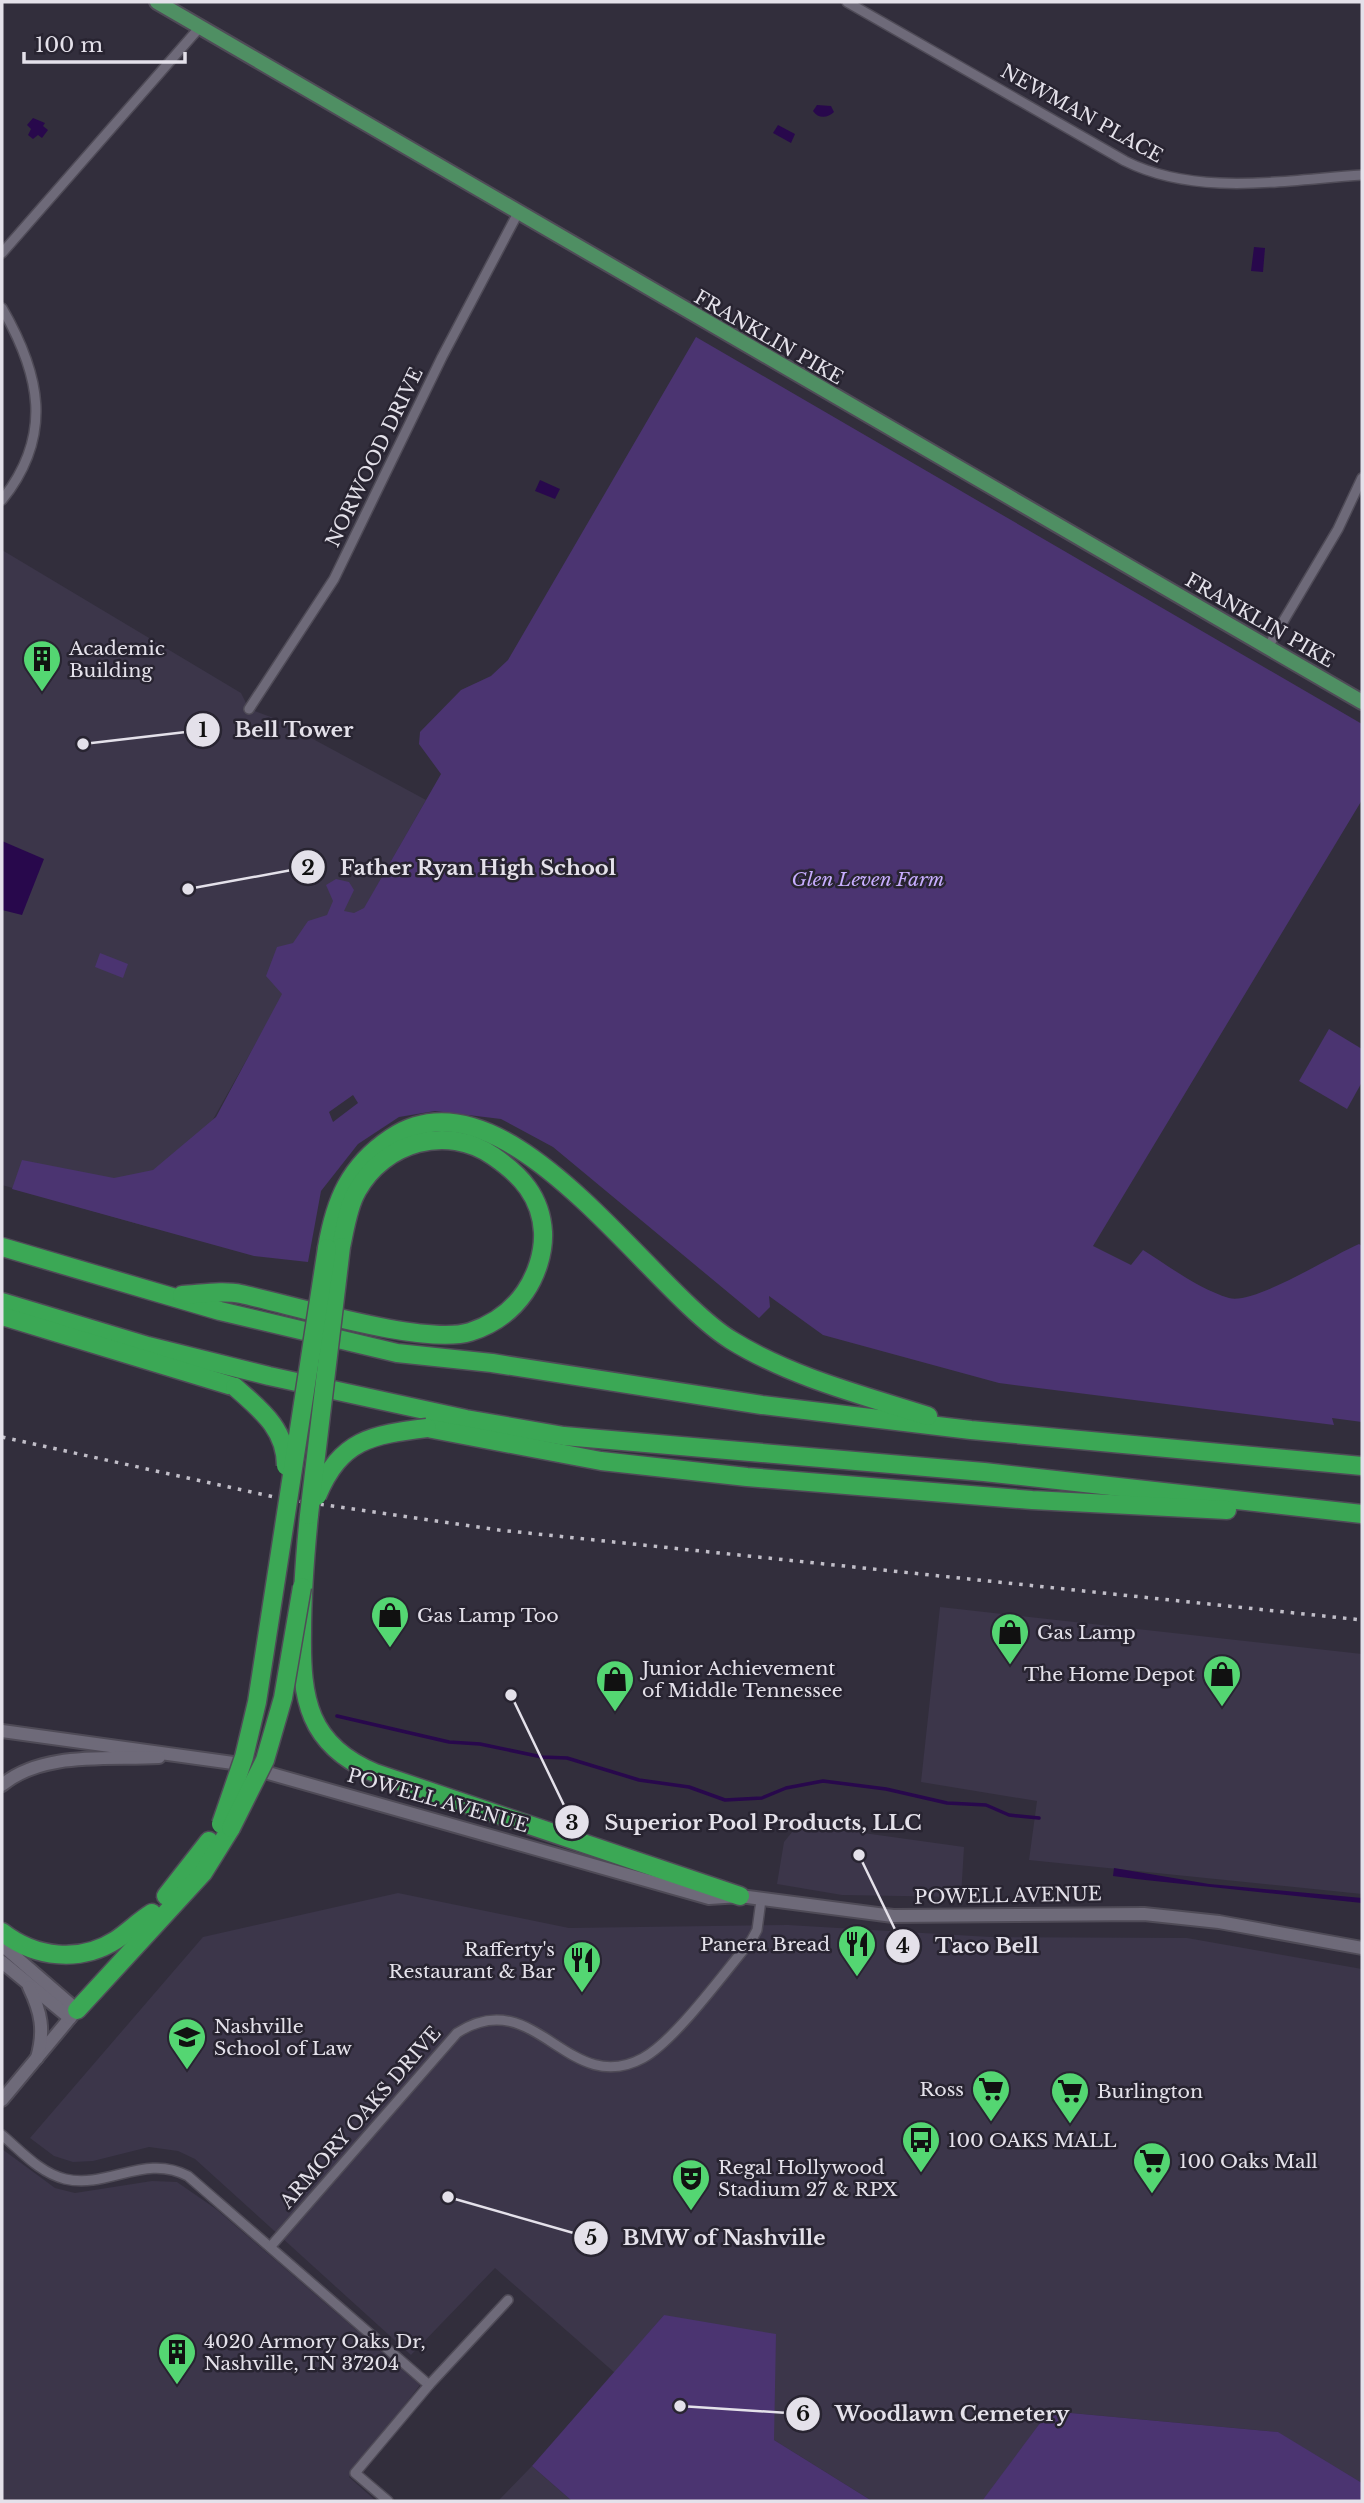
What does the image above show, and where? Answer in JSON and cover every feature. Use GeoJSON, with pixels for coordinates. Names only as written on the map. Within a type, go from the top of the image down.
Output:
{"type":"FeatureCollection","features":[{"type":"Feature","properties":{"kind":"highway"},"geometry":{"type":"LineString","coordinates":[[73,2014],[203,1872],[226,1826],[265,1760],[283,1698],[302,1587],[334,1248],[333,1211],[346,1184],[380,1146],[401,1131],[423,1124],[454,1124],[478,1128],[553,1171],[601,1214],[656,1276],[731,1339],[824,1384],[971,1430]]}},
{"type":"Feature","properties":{"kind":"highway"},"geometry":{"type":"LineString","coordinates":[[73,2014],[152,1913],[226,1826],[257,1702],[286,1511],[334,1248],[356,1192],[373,1170],[407,1145],[444,1139],[467,1140],[506,1164],[535,1197],[542,1217],[543,1237],[537,1271],[529,1287],[502,1316],[468,1333],[411,1331],[237,1293],[163,1295]]}},
{"type":"Feature","properties":{"kind":"highway"},"geometry":{"type":"LineString","coordinates":[[2,1247],[163,1295],[397,1353],[492,1363],[762,1405],[971,1430],[1362,1466]]}},
{"type":"Feature","properties":{"kind":"highway"},"geometry":{"type":"LineString","coordinates":[[2,1302],[148,1346],[269,1376],[466,1419],[564,1436],[984,1472],[1362,1516]]}},
{"type":"Feature","properties":{"kind":"highway"},"geometry":{"type":"LineString","coordinates":[[2,1316],[235,1387],[270,1418],[286,1447],[286,1511]]}},
{"type":"Feature","properties":{"kind":"highway"},"geometry":{"type":"LineString","coordinates":[[309,1515],[327,1474],[351,1448],[375,1435],[427,1428],[601,1461],[759,1478],[1032,1500],[1362,1516]]}},
{"type":"Feature","properties":{"kind":"highway"},"geometry":{"type":"LineString","coordinates":[[302,1587],[304,1693],[313,1721],[335,1749],[375,1773],[720,1887],[740,1896]]}},
{"type":"Feature","properties":{"kind":"highway"},"geometry":{"type":"LineString","coordinates":[[2,1932],[35,1951],[73,1955],[109,1944],[152,1913]]}},
{"type":"Feature","properties":{"kind":"main road","name":"FRANKLIN PIKE"},"geometry":{"type":"LineString","coordinates":[[158,2],[518,214],[1362,702]]}},
{"type":"Feature","properties":{"kind":"main road","name":"POWELL AVENUE"},"geometry":{"type":"LineString","coordinates":[[2,1731],[191,1755],[316,1786],[709,1898],[740,1896],[893,1916],[1144,1914],[1219,1922],[1362,1948]]}},
{"type":"Feature","properties":{"kind":"main road"},"geometry":{"type":"LineString","coordinates":[[2,1785],[20,1773],[47,1763],[191,1755]]}},
{"type":"Feature","properties":{"kind":"main road"},"geometry":{"type":"LineString","coordinates":[[2,1945],[73,2014]]}},
{"type":"Feature","properties":{"kind":"main road"},"geometry":{"type":"LineString","coordinates":[[2,1962],[27,1983],[73,2014]]}},
{"type":"Feature","properties":{"kind":"main road"},"geometry":{"type":"LineString","coordinates":[[27,1983],[40,2011],[43,2037],[37,2057]]}},
{"type":"Feature","properties":{"kind":"main road"},"geometry":{"type":"LineString","coordinates":[[2,2100],[73,2014]]}},
{"type":"Feature","properties":{"kind":"street","name":"NEWMAN PLACE"},"geometry":{"type":"LineString","coordinates":[[847,2],[1125,161],[1157,175],[1180,181],[1209,183],[1362,175]]}},
{"type":"Feature","properties":{"kind":"street"},"geometry":{"type":"LineString","coordinates":[[2,253],[200,27]]}},
{"type":"Feature","properties":{"kind":"street","name":"NORWOOD DRIVE"},"geometry":{"type":"LineString","coordinates":[[249,709],[334,579],[442,357],[518,214]]}},
{"type":"Feature","properties":{"kind":"street"},"geometry":{"type":"LineString","coordinates":[[2,307],[28,358],[37,406],[30,451],[19,475],[2,500]]}},
{"type":"Feature","properties":{"kind":"street"},"geometry":{"type":"LineString","coordinates":[[1268,647],[1338,529],[1362,478]]}},
{"type":"Feature","properties":{"kind":"street","name":"ARMORY OAKS DRIVE"},"geometry":{"type":"LineString","coordinates":[[271,2246],[457,2033],[486,2021],[510,2020],[533,2028],[568,2054],[587,2064],[617,2066],[638,2061],[663,2043],[751,1941],[757,1930],[761,1900]]}},
{"type":"Feature","properties":{"kind":"street"},"geometry":{"type":"LineString","coordinates":[[2,2135],[40,2167],[65,2179],[86,2181],[151,2166],[183,2173],[271,2246],[429,2385]]}},
{"type":"Feature","properties":{"kind":"street"},"geometry":{"type":"LineString","coordinates":[[388,2501],[355,2473],[429,2385],[508,2300]]}},
{"type":"Feature","properties":{"kind":"shaded area"},"geometry":{"type":"Polygon","coordinates":[[[817,105],[831,106],[834,112],[820,116],[813,111],[817,105]]]}},
{"type":"Feature","properties":{"kind":"shaded area"},"geometry":{"type":"Polygon","coordinates":[[[33,118],[45,123],[43,126],[48,130],[42,138],[38,135],[33,139],[28,135],[31,129],[27,125],[33,118]]]}},
{"type":"Feature","properties":{"kind":"shaded area"},"geometry":{"type":"Polygon","coordinates":[[[778,125],[795,134],[791,143],[773,133],[778,125]]]}},
{"type":"Feature","properties":{"kind":"shaded area"},"geometry":{"type":"Polygon","coordinates":[[[1254,247],[1265,248],[1263,272],[1251,271],[1254,247]]]}},
{"type":"Feature","properties":{"kind":"shaded area"},"geometry":{"type":"Polygon","coordinates":[[[540,480],[560,489],[555,499],[535,491],[540,480]]]}},
{"type":"Feature","properties":{"kind":"shaded area"},"geometry":{"type":"Polygon","coordinates":[[[2,550],[241,693],[249,709],[276,719],[426,800],[357,921],[315,938],[152,1228],[2,1185],[2,550]]]}},
{"type":"Feature","properties":{"kind":"shaded area"},"geometry":{"type":"Polygon","coordinates":[[[2,841],[44,859],[22,915],[2,910],[2,841]]]}},
{"type":"Feature","properties":{"kind":"shaded area"},"geometry":{"type":"Polygon","coordinates":[[[940,1607],[1362,1654],[1362,1894],[1029,1860],[1037,1801],[921,1782],[940,1607]]]}},
{"type":"Feature","properties":{"kind":"shaded area"},"geometry":{"type":"Polygon","coordinates":[[[806,1825],[964,1847],[961,1897],[842,1895],[777,1884],[784,1842],[793,1831],[806,1825]]]}},
{"type":"Feature","properties":{"kind":"shaded area"},"geometry":{"type":"Polygon","coordinates":[[[1114,1868],[1209,1884],[1362,1898],[1362,1903],[1113,1876],[1114,1868]]]}},
{"type":"Feature","properties":{"kind":"shaded area","name":"100 Oaks Mall"},"geometry":{"type":"Polygon","coordinates":[[[398,1893],[569,1928],[788,1925],[990,1937],[1187,1938],[1362,1969],[1362,2483],[1277,2432],[1049,2411],[983,2501],[872,2501],[774,2440],[664,2315],[615,2373],[495,2268],[411,2355],[195,2159],[178,2151],[149,2147],[93,2161],[73,2162],[54,2156],[30,2138],[203,1937],[398,1893]]]}},
{"type":"Feature","properties":{"kind":"shaded area"},"geometry":{"type":"Polygon","coordinates":[[[2,2149],[55,2188],[75,2193],[152,2181],[177,2182],[216,2209],[420,2385],[349,2477],[376,2501],[2,2501],[2,2149]]]}},
{"type":"Feature","properties":{"kind":"shaded area"},"geometry":{"type":"Polygon","coordinates":[[[532,2466],[572,2501],[498,2501],[532,2466]]]}},
{"type":"Feature","properties":{"kind":"green space","name":"Glen Leven Farm"},"geometry":{"type":"Polygon","coordinates":[[[696,337],[1362,724],[1362,800],[1093,1246],[1131,1265],[1143,1250],[1207,1289],[1229,1298],[1241,1298],[1274,1287],[1359,1244],[1362,1246],[1362,1422],[1332,1418],[1334,1425],[999,1383],[823,1335],[769,1296],[770,1307],[759,1318],[553,1147],[501,1119],[435,1111],[399,1117],[358,1144],[321,1191],[308,1262],[254,1256],[12,1189],[22,1160],[114,1178],[153,1170],[216,1117],[282,994],[266,976],[277,947],[293,943],[308,921],[327,915],[333,901],[326,885],[336,879],[349,882],[354,890],[344,911],[354,913],[364,908],[441,774],[419,744],[420,732],[461,690],[491,676],[508,660],[696,337]],[[353,1095],[329,1112],[333,1122],[358,1103],[353,1095]]]}},
{"type":"Feature","properties":{"kind":"green space"},"geometry":{"type":"Polygon","coordinates":[[[100,953],[128,964],[123,978],[95,967],[100,953]]]}},
{"type":"Feature","properties":{"kind":"green space"},"geometry":{"type":"Polygon","coordinates":[[[1329,1029],[1362,1049],[1362,1082],[1347,1109],[1299,1081],[1329,1029]]]}},
{"type":"Feature","properties":{"kind":"green space"},"geometry":{"type":"Polygon","coordinates":[[[664,2315],[776,2334],[774,2440],[872,2501],[572,2501],[532,2466],[664,2315]]]}},
{"type":"Feature","properties":{"kind":"green space"},"geometry":{"type":"Polygon","coordinates":[[[1049,2411],[1278,2432],[1362,2483],[1362,2501],[982,2501],[1049,2411]]]}},
{"type":"Feature","properties":{"kind":"waterway"},"geometry":{"type":"LineString","coordinates":[[337,1716],[449,1742],[480,1744],[542,1757],[567,1758],[639,1780],[689,1787],[725,1800],[762,1798],[786,1788],[823,1781],[886,1789],[947,1803],[986,1805],[1009,1815],[1039,1818]]}},
{"type":"Feature","properties":{"kind":"railway"},"geometry":{"type":"LineString","coordinates":[[2,1437],[283,1499],[499,1530],[1362,1620]]}},
{"type":"Feature","properties":{"kind":"place","name":"Academic Building"},"geometry":{"type":"Point","coordinates":[42,693]}},
{"type":"Feature","properties":{"kind":"place","name":"Bell Tower"},"geometry":{"type":"Point","coordinates":[83,744]}},
{"type":"Feature","properties":{"kind":"place","name":"Father Ryan High School"},"geometry":{"type":"Point","coordinates":[188,889]}},
{"type":"Feature","properties":{"kind":"place","name":"Gas Lamp Too"},"geometry":{"type":"Point","coordinates":[390,1649]}},
{"type":"Feature","properties":{"kind":"place","name":"Gas Lamp"},"geometry":{"type":"Point","coordinates":[1010,1666]}},
{"type":"Feature","properties":{"kind":"place","name":"Superior Pool Products, LLC"},"geometry":{"type":"Point","coordinates":[511,1695]}},
{"type":"Feature","properties":{"kind":"place","name":"The Home Depot"},"geometry":{"type":"Point","coordinates":[1222,1708]}},
{"type":"Feature","properties":{"kind":"place","name":"Junior Achievement of Middle Tennessee"},"geometry":{"type":"Point","coordinates":[615,1713]}},
{"type":"Feature","properties":{"kind":"place","name":"Taco Bell"},"geometry":{"type":"Point","coordinates":[859,1855]}},
{"type":"Feature","properties":{"kind":"place","name":"Panera Bread"},"geometry":{"type":"Point","coordinates":[857,1978]}},
{"type":"Feature","properties":{"kind":"place","name":"Rafferty's Restaurant & Bar"},"geometry":{"type":"Point","coordinates":[582,1994]}},
{"type":"Feature","properties":{"kind":"place","name":"Nashville School of Law"},"geometry":{"type":"Point","coordinates":[187,2071]}},
{"type":"Feature","properties":{"kind":"place","name":"Ross"},"geometry":{"type":"Point","coordinates":[991,2123]}},
{"type":"Feature","properties":{"kind":"place","name":"Burlington"},"geometry":{"type":"Point","coordinates":[1070,2125]}},
{"type":"Feature","properties":{"kind":"place","name":"100 OAKS MALL"},"geometry":{"type":"Point","coordinates":[921,2174]}},
{"type":"Feature","properties":{"kind":"place","name":"100 Oaks Mall"},"geometry":{"type":"Point","coordinates":[1152,2195]}},
{"type":"Feature","properties":{"kind":"place","name":"BMW of Nashville"},"geometry":{"type":"Point","coordinates":[448,2197]}},
{"type":"Feature","properties":{"kind":"place","name":"Regal Hollywood Stadium 27 & RPX"},"geometry":{"type":"Point","coordinates":[691,2212]}},
{"type":"Feature","properties":{"kind":"place","name":"4020 Armory Oaks Dr, Nashville, TN 37204"},"geometry":{"type":"Point","coordinates":[177,2386]}},
{"type":"Feature","properties":{"kind":"place","name":"Woodlawn Cemetery"},"geometry":{"type":"Point","coordinates":[680,2406]}}]}
